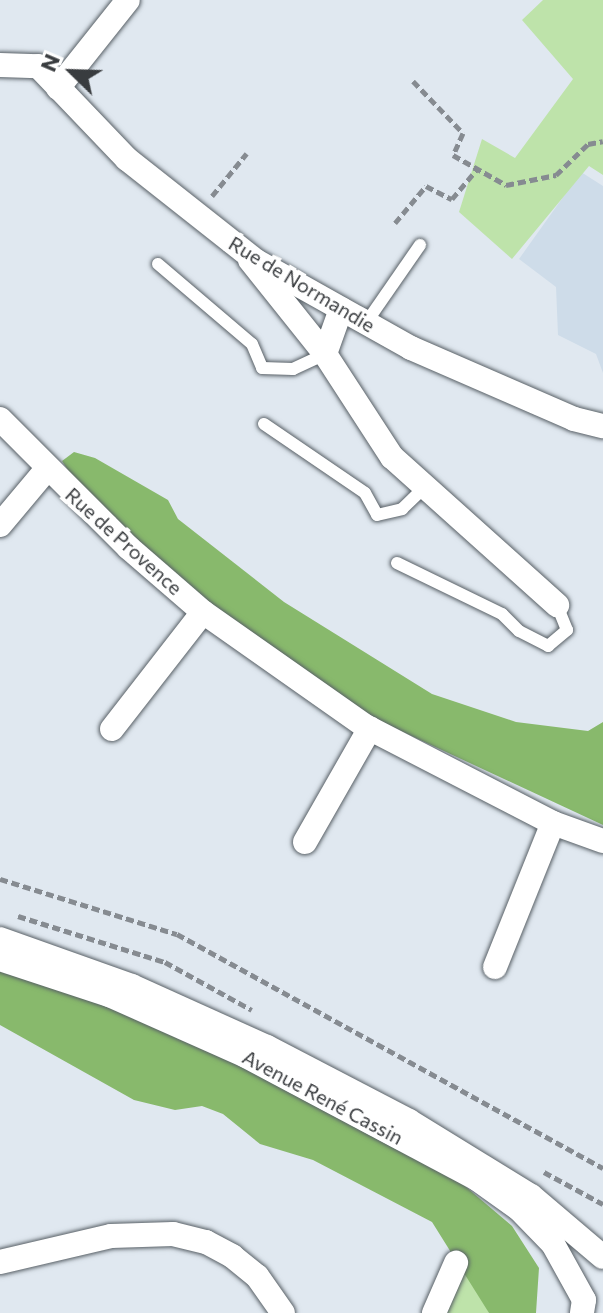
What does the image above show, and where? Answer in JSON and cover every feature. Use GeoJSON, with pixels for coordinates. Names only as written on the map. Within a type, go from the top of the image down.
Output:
{"type":"FeatureCollection","features":[{"type":"Feature","properties":{"kind":"street"},"geometry":{"type":"LineString","coordinates":[[58,88],[128,0]]}},
{"type":"Feature","properties":{"kind":"street","name":"Rue de Normandie"},"geometry":{"type":"LineString","coordinates":[[0,65],[38,66],[127,159],[247,255],[366,323],[574,419],[603,426]]}},
{"type":"Feature","properties":{"kind":"street"},"geometry":{"type":"LineString","coordinates":[[247,255],[325,354],[392,457],[423,489],[557,605]]}},
{"type":"Feature","properties":{"kind":"street"},"geometry":{"type":"LineString","coordinates":[[325,354],[341,309]]}},
{"type":"Feature","properties":{"kind":"street","name":"Rue de Provence"},"geometry":{"type":"LineString","coordinates":[[0,419],[47,469],[203,612],[370,728],[553,823],[603,841]]}},
{"type":"Feature","properties":{"kind":"street"},"geometry":{"type":"LineString","coordinates":[[0,525],[47,469]]}},
{"type":"Feature","properties":{"kind":"street"},"geometry":{"type":"LineString","coordinates":[[112,729],[203,612]]}},
{"type":"Feature","properties":{"kind":"street"},"geometry":{"type":"LineString","coordinates":[[305,842],[370,728]]}},
{"type":"Feature","properties":{"kind":"street"},"geometry":{"type":"LineString","coordinates":[[495,967],[553,823]]}},
{"type":"Feature","properties":{"kind":"street","name":"Avenue René Cassin"},"geometry":{"type":"LineString","coordinates":[[0,939],[132,986],[267,1047],[409,1121],[531,1196],[603,1257]]}},
{"type":"Feature","properties":{"kind":"street","name":"Avenue René Cassin"},"geometry":{"type":"LineString","coordinates":[[0,959],[109,995],[246,1056],[477,1179],[519,1209],[553,1244],[584,1300],[582,1313]]}},
{"type":"Feature","properties":{"kind":"street"},"geometry":{"type":"LineString","coordinates":[[3,1254],[111,1236],[173,1234],[206,1242],[232,1256],[257,1276],[283,1313]]}},
{"type":"Feature","properties":{"kind":"street"},"geometry":{"type":"LineString","coordinates":[[434,1313],[456,1263]]}},
{"type":"Feature","properties":{"kind":"lane"},"geometry":{"type":"LineString","coordinates":[[366,323],[420,245]]}},
{"type":"Feature","properties":{"kind":"lane"},"geometry":{"type":"LineString","coordinates":[[158,264],[252,344],[262,368],[293,369],[325,354]]}},
{"type":"Feature","properties":{"kind":"lane"},"geometry":{"type":"LineString","coordinates":[[264,424],[365,493],[377,515],[402,509],[423,489]]}},
{"type":"Feature","properties":{"kind":"lane"},"geometry":{"type":"LineString","coordinates":[[397,563],[502,614],[519,631],[548,646],[567,630],[557,605]]}},
{"type":"Feature","properties":{"kind":"path"},"geometry":{"type":"LineString","coordinates":[[413,81],[463,133],[453,155],[506,185],[523,186],[556,175],[588,144],[603,141]]}},
{"type":"Feature","properties":{"kind":"path"},"geometry":{"type":"LineString","coordinates":[[196,216],[247,153]]}},
{"type":"Feature","properties":{"kind":"path"},"geometry":{"type":"LineString","coordinates":[[395,223],[426,186],[452,199],[477,169]]}},
{"type":"Feature","properties":{"kind":"path"},"geometry":{"type":"LineString","coordinates":[[0,879],[177,934],[603,1168]]}},
{"type":"Feature","properties":{"kind":"shaded area"},"geometry":{"type":"Polygon","coordinates":[[[581,172],[603,186],[603,373],[596,354],[558,335],[556,287],[519,259],[581,172]]]}},
{"type":"Feature","properties":{"kind":"green space"},"geometry":{"type":"Polygon","coordinates":[[[543,0],[603,0],[603,175],[589,166],[512,259],[459,212],[482,139],[515,158],[573,79],[522,20],[543,0]]]}},
{"type":"Feature","properties":{"kind":"green space"},"geometry":{"type":"Polygon","coordinates":[[[74,452],[95,458],[168,500],[178,519],[284,602],[432,694],[516,722],[588,731],[603,722],[603,825],[360,712],[196,593],[83,493],[62,461],[74,452]]]}},
{"type":"Feature","properties":{"kind":"green space"},"geometry":{"type":"Polygon","coordinates":[[[0,970],[137,1016],[279,1083],[459,1181],[512,1226],[539,1268],[536,1313],[489,1313],[432,1222],[313,1160],[260,1144],[223,1114],[202,1106],[175,1110],[134,1100],[0,1025],[0,970]]]}},
{"type":"Feature","properties":{"kind":"green space"},"geometry":{"type":"Polygon","coordinates":[[[465,1271],[479,1290],[489,1313],[445,1313],[465,1271]]]}}]}
